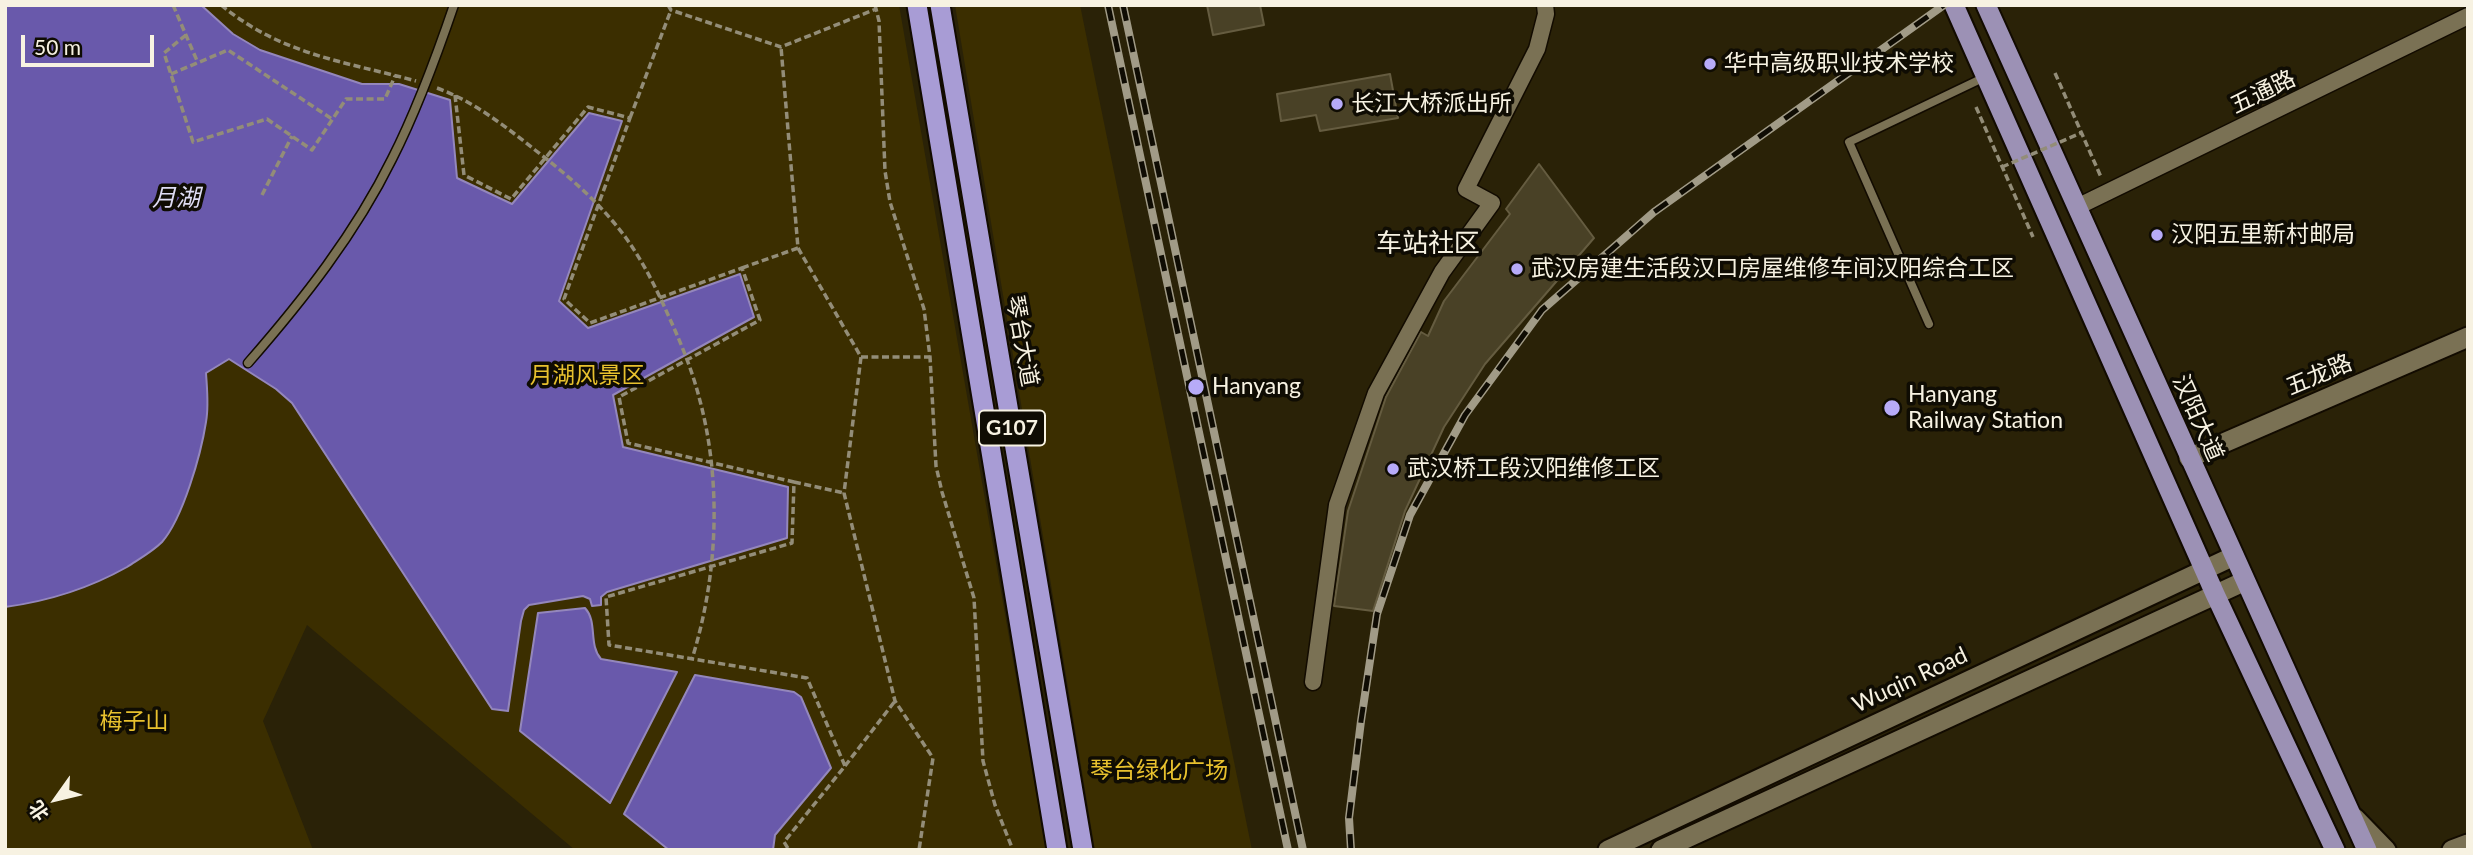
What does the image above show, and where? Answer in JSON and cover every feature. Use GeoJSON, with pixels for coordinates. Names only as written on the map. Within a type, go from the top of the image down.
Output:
{"type":"FeatureCollection","features":[{"type":"Feature","properties":{"kind":"highway","name":"G107"},"geometry":{"type":"LineString","coordinates":[[917,5],[1057,850]]}},
{"type":"Feature","properties":{"kind":"highway","name":"琴台大道"},"geometry":{"type":"LineString","coordinates":[[940,5],[1083,850]]}},
{"type":"Feature","properties":{"kind":"main road"},"geometry":{"type":"LineString","coordinates":[[1954,5],[2215,594],[2335,850]]}},
{"type":"Feature","properties":{"kind":"main road","name":"汉阳大道"},"geometry":{"type":"LineString","coordinates":[[1986,5],[2367,850]]}},
{"type":"Feature","properties":{"kind":"main road","name":"五龙路"},"geometry":{"type":"LineString","coordinates":[[2189,458],[2468,337]]}},
{"type":"Feature","properties":{"kind":"main road","name":"Wuqin Road"},"geometry":{"type":"LineString","coordinates":[[1608,850],[2234,556]]}},
{"type":"Feature","properties":{"kind":"main road"},"geometry":{"type":"LineString","coordinates":[[1661,850],[2245,581]]}},
{"type":"Feature","properties":{"kind":"main road"},"geometry":{"type":"LineString","coordinates":[[2351,813],[2386,850]]}},
{"type":"Feature","properties":{"kind":"main road"},"geometry":{"type":"LineString","coordinates":[[2452,850],[2468,845]]}},
{"type":"Feature","properties":{"kind":"street"},"geometry":{"type":"LineString","coordinates":[[1313,682],[1337,505],[1376,393],[1442,272],[1492,203],[1466,189],[1537,49],[1546,14],[1545,5]]}},
{"type":"Feature","properties":{"kind":"street","name":"五通路"},"geometry":{"type":"LineString","coordinates":[[2077,207],[2468,16]]}},
{"type":"Feature","properties":{"kind":"lane"},"geometry":{"type":"LineString","coordinates":[[248,363],[301,302],[352,230],[391,162],[425,86],[454,5]]}},
{"type":"Feature","properties":{"kind":"lane"},"geometry":{"type":"LineString","coordinates":[[1929,324],[1849,142],[1985,76]]}},
{"type":"Feature","properties":{"kind":"path"},"geometry":{"type":"LineString","coordinates":[[173,5],[198,63]]}},
{"type":"Feature","properties":{"kind":"path"},"geometry":{"type":"LineString","coordinates":[[222,5],[258,32],[292,48],[454,95],[502,124],[547,159],[599,205],[631,245],[661,300],[686,357],[699,396],[712,468],[712,561],[701,630],[692,660]]}},
{"type":"Feature","properties":{"kind":"path"},"geometry":{"type":"LineString","coordinates":[[798,248],[661,300],[590,323],[564,299],[670,8],[781,47],[876,7],[885,171],[890,202],[924,309],[930,357],[936,466],[974,598],[983,761],[995,805],[1013,850]]}},
{"type":"Feature","properties":{"kind":"path"},"geometry":{"type":"LineString","coordinates":[[186,35],[164,53],[193,142],[267,119],[312,150],[346,99],[385,99],[396,76]]}},
{"type":"Feature","properties":{"kind":"path"},"geometry":{"type":"LineString","coordinates":[[781,47],[798,248],[861,357],[844,493],[895,701],[933,758],[919,850]]}},
{"type":"Feature","properties":{"kind":"path"},"geometry":{"type":"LineString","coordinates":[[171,74],[228,50],[332,119]]}},
{"type":"Feature","properties":{"kind":"path"},"geometry":{"type":"LineString","coordinates":[[2055,73],[2105,187]]}},
{"type":"Feature","properties":{"kind":"path"},"geometry":{"type":"LineString","coordinates":[[454,95],[464,175],[511,199],[588,107],[630,118]]}},
{"type":"Feature","properties":{"kind":"path"},"geometry":{"type":"LineString","coordinates":[[1976,107],[2033,237]]}},
{"type":"Feature","properties":{"kind":"path"},"geometry":{"type":"LineString","coordinates":[[2003,167],[2081,133]]}},
{"type":"Feature","properties":{"kind":"path"},"geometry":{"type":"LineString","coordinates":[[262,195],[292,136]]}},
{"type":"Feature","properties":{"kind":"path"},"geometry":{"type":"LineString","coordinates":[[742,268],[760,320],[686,357],[619,397],[628,443],[844,493]]}},
{"type":"Feature","properties":{"kind":"path"},"geometry":{"type":"LineString","coordinates":[[861,357],[930,357]]}},
{"type":"Feature","properties":{"kind":"path"},"geometry":{"type":"LineString","coordinates":[[794,482],[792,543],[606,597],[608,645],[807,678],[845,766]]}},
{"type":"Feature","properties":{"kind":"path"},"geometry":{"type":"LineString","coordinates":[[789,850],[784,842],[895,701]]}},
{"type":"Feature","properties":{"kind":"green space","name":"月湖风景区"},"geometry":{"type":"Polygon","coordinates":[[[5,5],[899,5],[1046,850],[575,850],[307,625],[263,721],[313,850],[5,850],[5,5]]]}},
{"type":"Feature","properties":{"kind":"green space","name":"琴台绿化广场"},"geometry":{"type":"Polygon","coordinates":[[[955,5],[1080,5],[1252,850],[1095,850],[955,5]]]}},
{"type":"Feature","properties":{"kind":"water","name":"月湖"},"geometry":{"type":"Polygon","coordinates":[[[5,5],[201,5],[233,34],[260,50],[362,84],[399,84],[450,100],[457,178],[512,204],[589,113],[622,121],[559,301],[588,328],[740,274],[754,317],[613,395],[623,447],[788,487],[787,538],[607,592],[601,597],[601,605],[592,606],[590,599],[583,596],[529,605],[524,610],[521,621],[508,711],[492,709],[292,403],[276,389],[229,359],[206,373],[208,398],[200,451],[184,502],[162,542],[127,567],[98,582],[53,598],[5,607],[5,5]]]}},
{"type":"Feature","properties":{"kind":"water"},"geometry":{"type":"Polygon","coordinates":[[[585,608],[591,620],[595,647],[601,659],[677,672],[610,803],[520,731],[538,613],[585,608]]]}},
{"type":"Feature","properties":{"kind":"water"},"geometry":{"type":"Polygon","coordinates":[[[695,675],[794,692],[801,697],[831,768],[775,835],[773,850],[669,850],[624,814],[695,675]]]}},
{"type":"Feature","properties":{"kind":"building"},"geometry":{"type":"Polygon","coordinates":[[[1207,5],[1260,5],[1264,25],[1213,35],[1207,5]]]}},
{"type":"Feature","properties":{"kind":"building","name":"长江大桥派出所"},"geometry":{"type":"Polygon","coordinates":[[[1390,74],[1398,118],[1320,131],[1316,115],[1281,121],[1277,94],[1390,74]]]}},
{"type":"Feature","properties":{"kind":"building","name":"武汉房建生活段汉口房屋维修车间汉阳综合工区"},"geometry":{"type":"Polygon","coordinates":[[[1539,164],[1594,238],[1485,364],[1444,427],[1405,511],[1373,611],[1334,606],[1348,511],[1386,397],[1421,332],[1428,336],[1444,301],[1510,214],[1506,209],[1539,164]]]}},
{"type":"Feature","properties":{"kind":"railway"},"geometry":{"type":"LineString","coordinates":[[1108,5],[1288,850]]}},
{"type":"Feature","properties":{"kind":"railway"},"geometry":{"type":"LineString","coordinates":[[1123,5],[1303,850]]}},
{"type":"Feature","properties":{"kind":"railway"},"geometry":{"type":"LineString","coordinates":[[1351,850],[1349,818],[1377,614],[1410,515],[1465,415],[1542,310],[1654,212],[1944,5]]}},
{"type":"Feature","properties":{"kind":"place","name":"华中高级职业技术学校"},"geometry":{"type":"Point","coordinates":[1710,64]}},
{"type":"Feature","properties":{"kind":"place","name":"长江大桥派出所"},"geometry":{"type":"Point","coordinates":[1337,104]}},
{"type":"Feature","properties":{"kind":"place","name":"汉阳五里新村邮局"},"geometry":{"type":"Point","coordinates":[2157,235]}},
{"type":"Feature","properties":{"kind":"place","name":"武汉房建生活段汉口房屋维修车间汉阳综合工区"},"geometry":{"type":"Point","coordinates":[1517,269]}},
{"type":"Feature","properties":{"kind":"place","name":"Hanyang"},"geometry":{"type":"Point","coordinates":[1196,387]}},
{"type":"Feature","properties":{"kind":"place","name":"Hanyang Railway Station"},"geometry":{"type":"Point","coordinates":[1892,408]}},
{"type":"Feature","properties":{"kind":"place","name":"武汉桥工段汉阳维修工区"},"geometry":{"type":"Point","coordinates":[1393,469]}},
{"type":"Feature","properties":{"kind":"district","name":"车站社区"},"geometry":{"type":"Point","coordinates":[1428,244]}},
{"type":"Feature","properties":{"kind":"park label","name":"梅子山"},"geometry":{"type":"Point","coordinates":[134,722]}}]}
